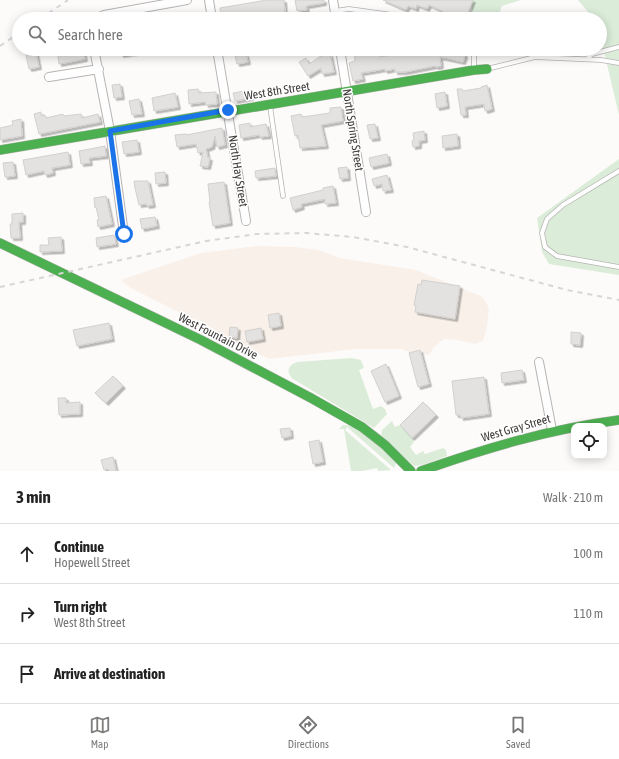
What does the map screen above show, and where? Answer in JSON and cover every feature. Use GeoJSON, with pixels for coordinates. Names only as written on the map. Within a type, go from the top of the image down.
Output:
{"type":"FeatureCollection","features":[{"type":"Feature","properties":{"kind":"street"},"geometry":{"type":"LineString","coordinates":[[121,12],[187,0]]}},
{"type":"Feature","properties":{"kind":"street"},"geometry":{"type":"LineString","coordinates":[[209,0],[211,12]]}},
{"type":"Feature","properties":{"kind":"street"},"geometry":{"type":"LineString","coordinates":[[333,0],[335,12]]}},
{"type":"Feature","properties":{"kind":"street"},"geometry":{"type":"LineString","coordinates":[[96,56],[110,131],[124,234]]}},
{"type":"Feature","properties":{"kind":"street","name":"North Hay Street"},"geometry":{"type":"LineString","coordinates":[[218,56],[246,221]]}},
{"type":"Feature","properties":{"kind":"street","name":"North Spring Street"},"geometry":{"type":"LineString","coordinates":[[341,56],[366,212]]}},
{"type":"Feature","properties":{"kind":"street"},"geometry":{"type":"LineString","coordinates":[[49,77],[99,69]]}},
{"type":"Feature","properties":{"kind":"street","name":"West 8th Street"},"geometry":{"type":"LineString","coordinates":[[0,150],[228,110],[487,69]]}},
{"type":"Feature","properties":{"kind":"street","name":"West Fountain Drive"},"geometry":{"type":"LineString","coordinates":[[0,243],[201,340],[317,402],[362,427],[385,445],[411,471]]}},
{"type":"Feature","properties":{"kind":"street"},"geometry":{"type":"LineString","coordinates":[[539,362],[552,430]]}},
{"type":"Feature","properties":{"kind":"street","name":"West Gray Street"},"geometry":{"type":"LineString","coordinates":[[421,471],[498,444],[552,430],[619,420]]}},
{"type":"Feature","properties":{"kind":"lane"},"geometry":{"type":"LineString","coordinates":[[342,12],[349,9],[371,12]]}},
{"type":"Feature","properties":{"kind":"lane"},"geometry":{"type":"LineString","coordinates":[[607,50],[619,47]]}},
{"type":"Feature","properties":{"kind":"lane"},"geometry":{"type":"LineString","coordinates":[[474,56],[474,70]]}},
{"type":"Feature","properties":{"kind":"lane"},"geometry":{"type":"LineString","coordinates":[[487,69],[535,57],[588,59],[619,63]]}},
{"type":"Feature","properties":{"kind":"lane"},"geometry":{"type":"LineString","coordinates":[[270,104],[283,196]]}},
{"type":"Feature","properties":{"kind":"lane"},"geometry":{"type":"LineString","coordinates":[[619,171],[563,206],[547,219],[542,233],[545,247],[557,256],[619,267]]}},
{"type":"Feature","properties":{"kind":"shaded area"},"geometry":{"type":"Polygon","coordinates":[[[256,246],[294,247],[319,250],[340,258],[416,270],[483,297],[489,308],[487,327],[483,341],[475,344],[458,340],[444,339],[434,347],[429,355],[410,353],[402,349],[356,349],[269,359],[232,341],[201,321],[188,317],[129,287],[121,280],[201,253],[256,246]]]}},
{"type":"Feature","properties":{"kind":"green space"},"geometry":{"type":"Polygon","coordinates":[[[470,0],[521,0],[502,6],[500,12],[473,12],[470,0]]]}},
{"type":"Feature","properties":{"kind":"green space"},"geometry":{"type":"Polygon","coordinates":[[[578,0],[619,0],[619,115],[605,56],[607,56],[607,12],[588,12],[578,0]]]}},
{"type":"Feature","properties":{"kind":"green space"},"geometry":{"type":"Polygon","coordinates":[[[619,159],[619,275],[549,264],[542,252],[537,218],[619,159]]]}},
{"type":"Feature","properties":{"kind":"green space"},"geometry":{"type":"Polygon","coordinates":[[[352,358],[361,360],[364,368],[359,370],[373,409],[381,406],[385,409],[387,414],[374,428],[293,379],[289,374],[289,367],[297,362],[352,358]]]}},
{"type":"Feature","properties":{"kind":"green space"},"geometry":{"type":"Polygon","coordinates":[[[392,421],[395,427],[400,425],[413,438],[414,442],[410,447],[416,455],[423,451],[425,454],[443,448],[446,450],[447,456],[422,465],[414,466],[381,435],[382,430],[392,421]]]}},
{"type":"Feature","properties":{"kind":"green space"},"geometry":{"type":"Polygon","coordinates":[[[343,425],[357,429],[372,439],[396,463],[394,468],[347,427],[345,430],[391,470],[378,471],[377,468],[362,471],[351,471],[344,429],[339,429],[343,425]]]}},
{"type":"Feature","properties":{"kind":"building"},"geometry":{"type":"Polygon","coordinates":[[[267,0],[284,0],[285,12],[220,12],[220,8],[267,0]]]}},
{"type":"Feature","properties":{"kind":"building"},"geometry":{"type":"Polygon","coordinates":[[[295,0],[324,0],[324,3],[306,6],[307,10],[297,11],[295,0]]]}},
{"type":"Feature","properties":{"kind":"building"},"geometry":{"type":"Polygon","coordinates":[[[383,0],[473,0],[468,12],[444,12],[429,5],[427,9],[417,5],[416,9],[408,6],[406,10],[383,0]]]}},
{"type":"Feature","properties":{"kind":"building"},"geometry":{"type":"Polygon","coordinates":[[[26,56],[37,56],[39,67],[29,69],[26,56]]]}},
{"type":"Feature","properties":{"kind":"building"},"geometry":{"type":"Polygon","coordinates":[[[58,56],[84,56],[85,59],[59,64],[58,56]]]}},
{"type":"Feature","properties":{"kind":"building"},"geometry":{"type":"Polygon","coordinates":[[[235,56],[246,56],[248,62],[237,64],[235,56]]]}},
{"type":"Feature","properties":{"kind":"building"},"geometry":{"type":"Polygon","coordinates":[[[321,56],[330,56],[334,72],[322,74],[321,68],[308,76],[299,62],[306,58],[309,64],[321,56]]]}},
{"type":"Feature","properties":{"kind":"building"},"geometry":{"type":"Polygon","coordinates":[[[355,56],[465,56],[463,62],[440,57],[441,66],[436,67],[405,72],[395,72],[395,69],[385,71],[385,69],[361,73],[363,79],[353,81],[349,63],[355,61],[355,56]]]}},
{"type":"Feature","properties":{"kind":"building"},"geometry":{"type":"Polygon","coordinates":[[[120,84],[122,97],[114,98],[112,85],[120,84]]]}},
{"type":"Feature","properties":{"kind":"building"},"geometry":{"type":"Polygon","coordinates":[[[487,85],[492,109],[485,111],[484,104],[465,107],[466,115],[461,115],[457,89],[462,89],[463,91],[481,88],[487,85]]]}},
{"type":"Feature","properties":{"kind":"building"},"geometry":{"type":"Polygon","coordinates":[[[198,89],[199,93],[216,92],[217,104],[206,105],[205,102],[189,104],[188,90],[198,89]]]}},
{"type":"Feature","properties":{"kind":"building"},"geometry":{"type":"Polygon","coordinates":[[[250,90],[251,98],[235,101],[233,93],[250,90]]]}},
{"type":"Feature","properties":{"kind":"building"},"geometry":{"type":"Polygon","coordinates":[[[445,92],[447,106],[437,108],[435,94],[445,92]]]}},
{"type":"Feature","properties":{"kind":"building"},"geometry":{"type":"Polygon","coordinates":[[[175,93],[178,107],[154,111],[152,98],[175,93]]]}},
{"type":"Feature","properties":{"kind":"building"},"geometry":{"type":"Polygon","coordinates":[[[139,99],[142,114],[132,115],[129,101],[139,99]]]}},
{"type":"Feature","properties":{"kind":"building"},"geometry":{"type":"Polygon","coordinates":[[[341,107],[343,121],[321,125],[326,146],[300,148],[298,135],[295,136],[291,116],[301,114],[302,117],[330,113],[330,108],[341,107]]]}},
{"type":"Feature","properties":{"kind":"building"},"geometry":{"type":"Polygon","coordinates":[[[41,112],[41,116],[45,115],[46,118],[63,114],[64,116],[81,114],[82,118],[98,114],[100,122],[39,134],[34,114],[41,112]]]}},
{"type":"Feature","properties":{"kind":"building"},"geometry":{"type":"Polygon","coordinates":[[[21,119],[22,136],[0,140],[0,128],[13,125],[12,121],[21,119]]]}},
{"type":"Feature","properties":{"kind":"building"},"geometry":{"type":"Polygon","coordinates":[[[250,123],[250,127],[266,124],[269,136],[260,137],[259,135],[241,138],[239,125],[250,123]]]}},
{"type":"Feature","properties":{"kind":"building"},"geometry":{"type":"Polygon","coordinates":[[[375,124],[378,138],[370,139],[367,125],[375,124]]]}},
{"type":"Feature","properties":{"kind":"building"},"geometry":{"type":"Polygon","coordinates":[[[222,128],[225,145],[217,147],[215,136],[212,147],[206,149],[208,158],[210,158],[208,167],[200,166],[203,152],[198,153],[196,144],[177,147],[175,135],[186,135],[222,128]]]}},
{"type":"Feature","properties":{"kind":"building"},"geometry":{"type":"Polygon","coordinates":[[[424,131],[425,140],[419,141],[419,146],[413,147],[413,133],[424,131]]]}},
{"type":"Feature","properties":{"kind":"building"},"geometry":{"type":"Polygon","coordinates":[[[457,134],[458,146],[443,148],[442,136],[457,134]]]}},
{"type":"Feature","properties":{"kind":"building"},"geometry":{"type":"Polygon","coordinates":[[[137,140],[139,152],[124,154],[122,142],[137,140]]]}},
{"type":"Feature","properties":{"kind":"building"},"geometry":{"type":"Polygon","coordinates":[[[105,146],[106,156],[89,158],[90,163],[81,164],[79,151],[105,146]]]}},
{"type":"Feature","properties":{"kind":"building"},"geometry":{"type":"Polygon","coordinates":[[[68,152],[70,165],[52,168],[53,173],[45,175],[44,171],[26,175],[23,160],[68,152]]]}},
{"type":"Feature","properties":{"kind":"building"},"geometry":{"type":"Polygon","coordinates":[[[387,154],[389,163],[371,167],[369,158],[387,154]]]}},
{"type":"Feature","properties":{"kind":"building"},"geometry":{"type":"Polygon","coordinates":[[[13,162],[15,176],[5,177],[3,163],[13,162]]]}},
{"type":"Feature","properties":{"kind":"building"},"geometry":{"type":"Polygon","coordinates":[[[347,167],[348,178],[340,179],[338,168],[347,167]]]}},
{"type":"Feature","properties":{"kind":"building"},"geometry":{"type":"Polygon","coordinates":[[[275,168],[276,176],[256,178],[255,171],[275,168]]]}},
{"type":"Feature","properties":{"kind":"building"},"geometry":{"type":"Polygon","coordinates":[[[165,172],[166,183],[156,184],[155,173],[165,172]]]}},
{"type":"Feature","properties":{"kind":"building"},"geometry":{"type":"Polygon","coordinates":[[[387,175],[391,190],[383,191],[382,184],[374,186],[372,179],[387,175]]]}},
{"type":"Feature","properties":{"kind":"building"},"geometry":{"type":"Polygon","coordinates":[[[134,181],[148,181],[153,205],[139,205],[134,181]]]}},
{"type":"Feature","properties":{"kind":"building"},"geometry":{"type":"Polygon","coordinates":[[[224,182],[230,223],[213,226],[208,184],[224,182]]]}},
{"type":"Feature","properties":{"kind":"building"},"geometry":{"type":"Polygon","coordinates":[[[333,186],[336,203],[325,204],[325,199],[301,204],[302,207],[293,210],[290,198],[333,186]]]}},
{"type":"Feature","properties":{"kind":"building"},"geometry":{"type":"Polygon","coordinates":[[[106,196],[112,224],[98,227],[97,220],[99,220],[96,207],[95,208],[94,198],[106,196]]]}},
{"type":"Feature","properties":{"kind":"building"},"geometry":{"type":"Polygon","coordinates":[[[23,213],[23,222],[19,222],[20,238],[11,238],[10,224],[12,224],[12,214],[23,213]]]}},
{"type":"Feature","properties":{"kind":"building"},"geometry":{"type":"Polygon","coordinates":[[[155,217],[157,226],[142,229],[140,219],[155,217]]]}},
{"type":"Feature","properties":{"kind":"building"},"geometry":{"type":"Polygon","coordinates":[[[114,235],[116,244],[97,247],[96,238],[114,235]]]}},
{"type":"Feature","properties":{"kind":"building"},"geometry":{"type":"Polygon","coordinates":[[[61,237],[62,251],[40,252],[40,245],[49,245],[48,238],[61,237]]]}},
{"type":"Feature","properties":{"kind":"building"},"geometry":{"type":"Polygon","coordinates":[[[422,280],[460,286],[455,319],[415,312],[416,306],[414,305],[418,284],[421,285],[422,280]]]}},
{"type":"Feature","properties":{"kind":"building"},"geometry":{"type":"Polygon","coordinates":[[[279,313],[281,326],[270,328],[268,315],[279,313]]]}},
{"type":"Feature","properties":{"kind":"building"},"geometry":{"type":"Polygon","coordinates":[[[109,323],[112,339],[77,346],[73,330],[109,323]]]}},
{"type":"Feature","properties":{"kind":"building"},"geometry":{"type":"Polygon","coordinates":[[[230,327],[238,328],[237,338],[229,337],[230,327]]]}},
{"type":"Feature","properties":{"kind":"building"},"geometry":{"type":"Polygon","coordinates":[[[261,328],[263,339],[247,342],[245,331],[261,328]]]}},
{"type":"Feature","properties":{"kind":"building"},"geometry":{"type":"Polygon","coordinates":[[[571,332],[581,333],[580,345],[571,344],[571,332]]]}},
{"type":"Feature","properties":{"kind":"building"},"geometry":{"type":"Polygon","coordinates":[[[420,350],[429,384],[418,387],[409,353],[420,350]]]}},
{"type":"Feature","properties":{"kind":"building"},"geometry":{"type":"Polygon","coordinates":[[[386,364],[399,396],[385,402],[371,371],[386,364]]]}},
{"type":"Feature","properties":{"kind":"building"},"geometry":{"type":"Polygon","coordinates":[[[522,370],[524,380],[502,383],[501,373],[522,370]]]}},
{"type":"Feature","properties":{"kind":"building"},"geometry":{"type":"Polygon","coordinates":[[[113,376],[123,386],[106,403],[95,393],[113,376]]]}},
{"type":"Feature","properties":{"kind":"building"},"geometry":{"type":"Polygon","coordinates":[[[484,377],[489,414],[461,418],[460,415],[456,415],[452,381],[484,377]]]}},
{"type":"Feature","properties":{"kind":"building"},"geometry":{"type":"Polygon","coordinates":[[[58,398],[66,398],[66,403],[80,402],[80,414],[59,415],[58,398]]]}},
{"type":"Feature","properties":{"kind":"building"},"geometry":{"type":"Polygon","coordinates":[[[423,402],[436,415],[412,438],[400,425],[423,402]]]}},
{"type":"Feature","properties":{"kind":"building"},"geometry":{"type":"Polygon","coordinates":[[[290,428],[291,436],[282,438],[280,429],[290,428]]]}},
{"type":"Feature","properties":{"kind":"building"},"geometry":{"type":"Polygon","coordinates":[[[319,440],[323,462],[313,464],[309,442],[319,440]]]}},
{"type":"Feature","properties":{"kind":"building"},"geometry":{"type":"Polygon","coordinates":[[[113,457],[116,471],[109,471],[108,469],[104,470],[101,460],[113,457]]]}},
{"type":"Feature","properties":{"kind":"railway"},"geometry":{"type":"LineString","coordinates":[[50,12],[68,0]]}},
{"type":"Feature","properties":{"kind":"railway"},"geometry":{"type":"LineString","coordinates":[[0,46],[12,38]]}},
{"type":"Feature","properties":{"kind":"railway"},"geometry":{"type":"LineString","coordinates":[[0,287],[206,241],[257,234],[306,233],[353,237],[407,247],[567,290],[619,300]]}},
{"type":"Feature","properties":{"kind":"traffic: fast"},"geometry":{"type":"LineString","coordinates":[[0,150],[487,69]]}},
{"type":"Feature","properties":{"kind":"traffic: fast"},"geometry":{"type":"LineString","coordinates":[[0,243],[201,340],[311,398],[362,427],[385,445],[411,471]]}},
{"type":"Feature","properties":{"kind":"traffic: fast"},"geometry":{"type":"LineString","coordinates":[[421,471],[518,440],[619,420]]}},
{"type":"Feature","properties":{"kind":"route"},"geometry":{"type":"LineString","coordinates":[[124,234],[110,131],[228,110]]}}]}
